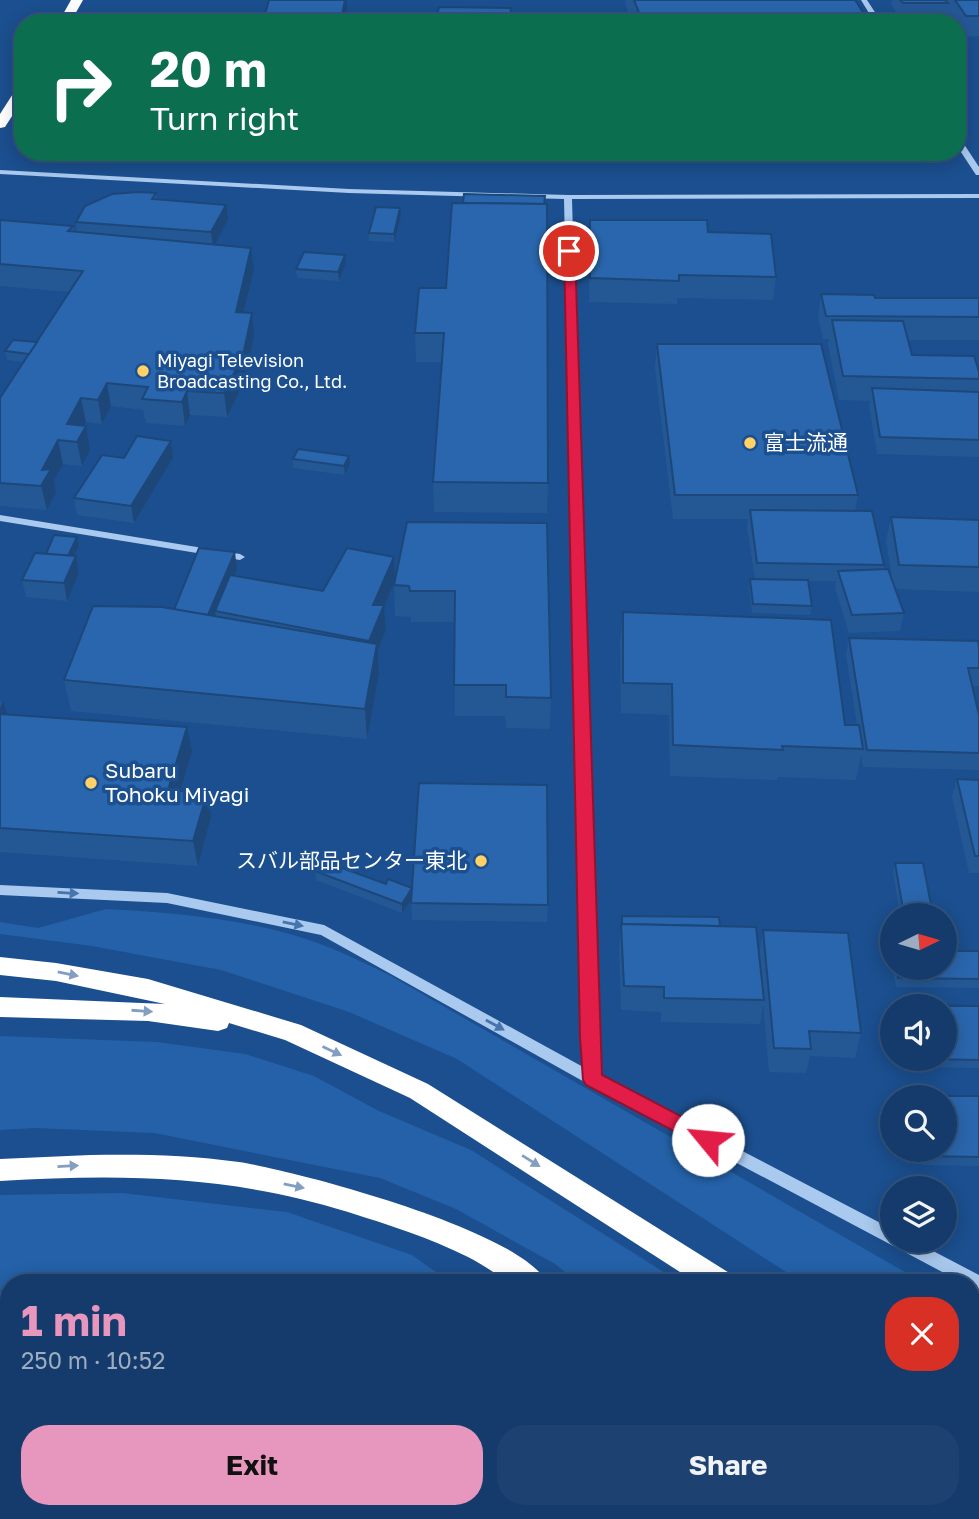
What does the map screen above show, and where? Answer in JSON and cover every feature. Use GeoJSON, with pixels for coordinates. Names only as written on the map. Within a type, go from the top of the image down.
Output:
{"type":"FeatureCollection","features":[{"type":"Feature","properties":{"kind":"highway"},"geometry":{"type":"LineString","coordinates":[[0,124],[14,103]]}},
{"type":"Feature","properties":{"kind":"highway"},"geometry":{"type":"LineString","coordinates":[[0,966],[56,972],[148,989],[292,1032],[419,1091],[707,1274]]}},
{"type":"Feature","properties":{"kind":"highway"},"geometry":{"type":"LineString","coordinates":[[0,1007],[148,1011],[292,1032]]}},
{"type":"Feature","properties":{"kind":"highway"},"geometry":{"type":"LineString","coordinates":[[0,1170],[80,1165],[239,1174],[312,1189],[443,1230],[518,1274]]}},
{"type":"Feature","properties":{"kind":"street"},"geometry":{"type":"LineString","coordinates":[[966,154],[979,173]]}},
{"type":"Feature","properties":{"kind":"street"},"geometry":{"type":"LineString","coordinates":[[0,172],[349,191],[568,197],[979,196]]}},
{"type":"Feature","properties":{"kind":"street"},"geometry":{"type":"LineString","coordinates":[[568,197],[589,1037],[593,1080]]}},
{"type":"Feature","properties":{"kind":"street"},"geometry":{"type":"LineString","coordinates":[[0,518],[240,557]]}},
{"type":"Feature","properties":{"kind":"street"},"geometry":{"type":"LineString","coordinates":[[0,890],[167,898],[324,930],[593,1080],[880,1231]]}},
{"type":"Feature","properties":{"kind":"street"},"geometry":{"type":"LineString","coordinates":[[922,1253],[962,1274]]}},
{"type":"Feature","properties":{"kind":"shaded area"},"geometry":{"type":"Polygon","coordinates":[[[106,909],[189,915],[243,923],[323,945],[391,976],[908,1274],[789,1274],[457,1059],[349,1012],[221,970],[92,946],[0,934],[0,922],[38,928],[106,909]]]}},
{"type":"Feature","properties":{"kind":"shaded area"},"geometry":{"type":"Polygon","coordinates":[[[0,1036],[157,1042],[245,1054],[314,1076],[379,1111],[471,1150],[667,1274],[568,1274],[555,1264],[456,1209],[380,1178],[154,1133],[35,1128],[0,1130],[0,1036]]]}},
{"type":"Feature","properties":{"kind":"shaded area"},"geometry":{"type":"Polygon","coordinates":[[[122,1193],[287,1212],[412,1255],[438,1274],[0,1274],[0,1195],[122,1193]]]}},
{"type":"Feature","properties":{"kind":"building"},"geometry":{"type":"Polygon","coordinates":[[[269,0],[345,0],[342,14],[265,14],[269,0]]]}},
{"type":"Feature","properties":{"kind":"building"},"geometry":{"type":"Polygon","coordinates":[[[634,0],[855,0],[864,14],[639,14],[634,0]]]}},
{"type":"Feature","properties":{"kind":"building"},"geometry":{"type":"Polygon","coordinates":[[[900,0],[945,0],[948,3],[903,3],[900,0]]]}},
{"type":"Feature","properties":{"kind":"building"},"geometry":{"type":"Polygon","coordinates":[[[955,0],[979,0],[979,16],[965,14],[955,0]]]}},
{"type":"Feature","properties":{"kind":"building"},"geometry":{"type":"Polygon","coordinates":[[[439,7],[511,8],[510,14],[438,14],[439,7]]]}},
{"type":"Feature","properties":{"kind":"building"},"geometry":{"type":"Polygon","coordinates":[[[156,193],[152,199],[226,205],[211,232],[76,222],[85,206],[112,194],[156,193]]]}},
{"type":"Feature","properties":{"kind":"building"},"geometry":{"type":"Polygon","coordinates":[[[464,194],[545,196],[544,204],[463,203],[464,194]]]}},
{"type":"Feature","properties":{"kind":"building"},"geometry":{"type":"Polygon","coordinates":[[[452,203],[547,204],[548,483],[433,482],[444,333],[415,333],[419,288],[446,288],[452,203]]]}},
{"type":"Feature","properties":{"kind":"building"},"geometry":{"type":"Polygon","coordinates":[[[376,207],[400,208],[394,234],[369,233],[376,207]]]}},
{"type":"Feature","properties":{"kind":"building","name":"Miyagi Television Broadcasting Co., Ltd."},"geometry":{"type":"Polygon","coordinates":[[[0,220],[73,226],[68,231],[251,248],[236,312],[252,313],[243,355],[224,393],[187,391],[182,402],[142,399],[148,387],[107,383],[98,400],[81,398],[67,424],[86,426],[77,442],[58,440],[42,470],[51,469],[41,486],[0,483],[0,398],[83,271],[0,264],[0,220]]]}},
{"type":"Feature","properties":{"kind":"building"},"geometry":{"type":"Polygon","coordinates":[[[590,220],[707,220],[708,232],[771,234],[776,277],[679,275],[679,281],[590,278],[590,220]]]}},
{"type":"Feature","properties":{"kind":"building"},"geometry":{"type":"Polygon","coordinates":[[[304,252],[345,255],[338,272],[296,269],[304,252]]]}},
{"type":"Feature","properties":{"kind":"building"},"geometry":{"type":"Polygon","coordinates":[[[821,294],[874,295],[875,298],[979,298],[979,317],[826,316],[821,294]]]}},
{"type":"Feature","properties":{"kind":"building"},"geometry":{"type":"Polygon","coordinates":[[[832,320],[903,321],[912,355],[974,356],[979,379],[843,376],[832,320]]]}},
{"type":"Feature","properties":{"kind":"building"},"geometry":{"type":"Polygon","coordinates":[[[13,340],[37,342],[29,354],[5,351],[13,340]]]}},
{"type":"Feature","properties":{"kind":"building","name":"富士流通"},"geometry":{"type":"Polygon","coordinates":[[[657,344],[821,344],[858,495],[675,495],[657,344]]]}},
{"type":"Feature","properties":{"kind":"building"},"geometry":{"type":"Polygon","coordinates":[[[872,388],[979,392],[979,440],[880,437],[872,388]]]}},
{"type":"Feature","properties":{"kind":"building"},"geometry":{"type":"Polygon","coordinates":[[[137,436],[171,441],[131,506],[74,498],[102,455],[124,458],[137,436]]]}},
{"type":"Feature","properties":{"kind":"building"},"geometry":{"type":"Polygon","coordinates":[[[298,449],[349,456],[344,466],[293,459],[298,449]]]}},
{"type":"Feature","properties":{"kind":"building"},"geometry":{"type":"Polygon","coordinates":[[[750,510],[872,511],[884,565],[757,563],[750,510]]]}},
{"type":"Feature","properties":{"kind":"building"},"geometry":{"type":"Polygon","coordinates":[[[891,517],[979,520],[979,567],[899,565],[891,517]]]}},
{"type":"Feature","properties":{"kind":"building"},"geometry":{"type":"Polygon","coordinates":[[[407,522],[547,523],[551,698],[506,697],[506,685],[454,685],[455,591],[410,591],[409,586],[394,585],[407,522]]]}},
{"type":"Feature","properties":{"kind":"building"},"geometry":{"type":"Polygon","coordinates":[[[54,535],[77,537],[68,556],[46,554],[54,535]]]}},
{"type":"Feature","properties":{"kind":"building"},"geometry":{"type":"Polygon","coordinates":[[[199,548],[235,552],[208,615],[174,610],[199,548]]]}},
{"type":"Feature","properties":{"kind":"building"},"geometry":{"type":"Polygon","coordinates":[[[347,548],[394,557],[373,605],[384,605],[369,641],[215,611],[230,575],[323,591],[347,548]]]}},
{"type":"Feature","properties":{"kind":"building"},"geometry":{"type":"Polygon","coordinates":[[[35,553],[76,556],[64,583],[22,580],[35,553]]]}},
{"type":"Feature","properties":{"kind":"building"},"geometry":{"type":"Polygon","coordinates":[[[888,569],[904,613],[852,615],[838,571],[888,569]]]}},
{"type":"Feature","properties":{"kind":"building"},"geometry":{"type":"Polygon","coordinates":[[[750,579],[808,580],[812,606],[753,604],[750,579]]]}},
{"type":"Feature","properties":{"kind":"building"},"geometry":{"type":"Polygon","coordinates":[[[93,606],[162,607],[377,644],[365,709],[64,680],[93,606]]]}},
{"type":"Feature","properties":{"kind":"building"},"geometry":{"type":"Polygon","coordinates":[[[623,612],[831,620],[845,725],[859,725],[863,749],[782,746],[783,750],[673,745],[672,684],[623,683],[623,612]]]}},
{"type":"Feature","properties":{"kind":"building"},"geometry":{"type":"Polygon","coordinates":[[[849,638],[978,641],[979,668],[968,668],[979,715],[979,753],[867,750],[849,638]]]}},
{"type":"Feature","properties":{"kind":"building","name":"Subaru Tohoku Miyagi"},"geometry":{"type":"Polygon","coordinates":[[[0,714],[187,727],[168,790],[207,793],[193,841],[0,828],[0,714]]]}},
{"type":"Feature","properties":{"kind":"building"},"geometry":{"type":"Polygon","coordinates":[[[957,779],[979,780],[979,856],[975,856],[957,779]]]}},
{"type":"Feature","properties":{"kind":"building","name":"スバル部品センター東北"},"geometry":{"type":"Polygon","coordinates":[[[419,783],[547,785],[548,905],[411,903],[419,783]]]}},
{"type":"Feature","properties":{"kind":"building"},"geometry":{"type":"Polygon","coordinates":[[[323,861],[386,884],[388,879],[412,888],[402,904],[315,871],[323,861]]]}},
{"type":"Feature","properties":{"kind":"building"},"geometry":{"type":"Polygon","coordinates":[[[895,863],[923,863],[931,903],[902,903],[895,863]]]}},
{"type":"Feature","properties":{"kind":"building"},"geometry":{"type":"Polygon","coordinates":[[[622,916],[719,917],[720,926],[622,924],[622,916]]]}},
{"type":"Feature","properties":{"kind":"building"},"geometry":{"type":"Polygon","coordinates":[[[621,924],[756,927],[764,1000],[664,998],[664,987],[624,986],[621,924]]]}},
{"type":"Feature","properties":{"kind":"building"},"geometry":{"type":"Polygon","coordinates":[[[763,930],[848,933],[861,1033],[809,1031],[811,1049],[774,1048],[763,930]]]}},
{"type":"Feature","properties":{"kind":"building"},"geometry":{"type":"Polygon","coordinates":[[[957,951],[979,951],[979,979],[957,979],[957,951]]]}},
{"type":"Feature","properties":{"kind":"building"},"geometry":{"type":"Polygon","coordinates":[[[957,1006],[979,1006],[979,1060],[957,1060],[957,1006]]]}},
{"type":"Feature","properties":{"kind":"building"},"geometry":{"type":"Polygon","coordinates":[[[957,1096],[979,1096],[979,1157],[957,1157],[957,1096]]]}},
{"type":"Feature","properties":{"kind":"place","name":"Miyagi Television Broadcasting Co., Ltd."},"geometry":{"type":"Point","coordinates":[143,371]}},
{"type":"Feature","properties":{"kind":"place","name":"富士流通"},"geometry":{"type":"Point","coordinates":[750,443]}},
{"type":"Feature","properties":{"kind":"place","name":"Subaru Tohoku Miyagi"},"geometry":{"type":"Point","coordinates":[91,783]}},
{"type":"Feature","properties":{"kind":"place","name":"スバル部品センター東北"},"geometry":{"type":"Point","coordinates":[481,861]}},
{"type":"Feature","properties":{"kind":"route"},"geometry":{"type":"LineString","coordinates":[[569,251],[589,1037],[593,1080],[708,1140]]}}]}
